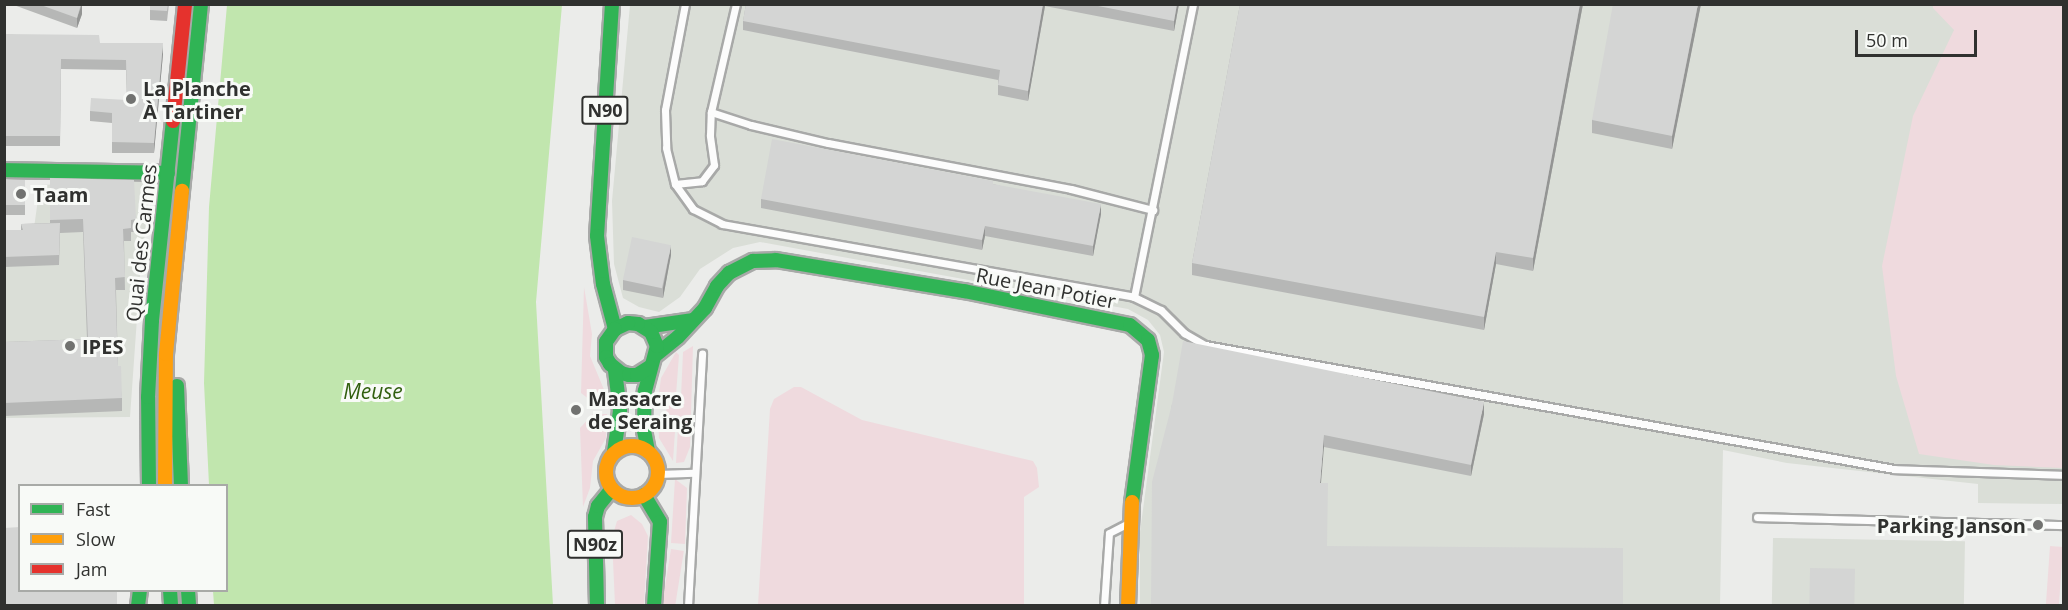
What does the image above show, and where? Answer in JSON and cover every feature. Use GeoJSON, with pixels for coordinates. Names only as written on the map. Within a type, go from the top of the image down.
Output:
{"type":"FeatureCollection","features":[{"type":"Feature","properties":{"kind":"main road","name":"Quai des Carmes"},"geometry":{"type":"LineString","coordinates":[[149,484],[148,397],[152,320],[185,4]]}},
{"type":"Feature","properties":{"kind":"main road","name":"Quai des Carmes"},"geometry":{"type":"LineString","coordinates":[[165,484],[164,391],[201,4]]}},
{"type":"Feature","properties":{"kind":"main road","name":"N90"},"geometry":{"type":"LineString","coordinates":[[612,4],[597,216],[598,256],[615,329]]}},
{"type":"Feature","properties":{"kind":"main road"},"geometry":{"type":"LineString","coordinates":[[4,170],[168,172]]}},
{"type":"Feature","properties":{"kind":"main road","name":"Rue Jean Potier"},"geometry":{"type":"LineString","coordinates":[[657,354],[705,308],[717,286],[729,273],[753,261],[776,260],[964,291],[1130,325],[1148,340],[1152,355],[1129,523],[1128,606]]}},
{"type":"Feature","properties":{"kind":"main road"},"geometry":{"type":"LineString","coordinates":[[174,274],[179,302],[177,361],[181,484]]}},
{"type":"Feature","properties":{"kind":"main road","name":"N90"},"geometry":{"type":"LineString","coordinates":[[603,284],[628,323]]}},
{"type":"Feature","properties":{"kind":"main road"},"geometry":{"type":"LineString","coordinates":[[614,452],[620,411],[615,370],[606,357],[605,349],[609,334],[628,323],[645,327],[693,320]]}},
{"type":"Feature","properties":{"kind":"main road"},"geometry":{"type":"LineString","coordinates":[[645,327],[655,338],[657,354],[650,368],[645,391],[644,421],[648,450],[654,457],[658,474],[651,490],[644,495],[626,497],[612,489],[606,474],[609,458],[614,452],[631,445],[648,450]]}},
{"type":"Feature","properties":{"kind":"main road"},"geometry":{"type":"LineString","coordinates":[[615,370],[637,375],[650,368]]}},
{"type":"Feature","properties":{"kind":"main road","name":"N90z"},"geometry":{"type":"LineString","coordinates":[[597,606],[595,517],[598,506],[612,489]]}},
{"type":"Feature","properties":{"kind":"main road"},"geometry":{"type":"LineString","coordinates":[[644,495],[657,513],[660,522],[654,606]]}},
{"type":"Feature","properties":{"kind":"lane"},"geometry":{"type":"LineString","coordinates":[[686,4],[665,110],[666,148],[675,184],[693,209],[722,224],[1134,297],[1161,310],[1184,333],[1205,345],[1894,469],[2064,475]]}},
{"type":"Feature","properties":{"kind":"lane"},"geometry":{"type":"LineString","coordinates":[[675,184],[702,181],[714,165],[710,135],[711,112],[736,4]]}},
{"type":"Feature","properties":{"kind":"lane"},"geometry":{"type":"LineString","coordinates":[[1134,297],[1193,4]]}},
{"type":"Feature","properties":{"kind":"lane"},"geometry":{"type":"LineString","coordinates":[[711,112],[751,125],[828,143],[1071,189],[1153,210]]}},
{"type":"Feature","properties":{"kind":"lane"},"geometry":{"type":"LineString","coordinates":[[688,606],[702,353]]}},
{"type":"Feature","properties":{"kind":"lane"},"geometry":{"type":"LineString","coordinates":[[658,474],[694,473]]}},
{"type":"Feature","properties":{"kind":"lane"},"geometry":{"type":"LineString","coordinates":[[1757,517],[2064,525]]}},
{"type":"Feature","properties":{"kind":"lane"},"geometry":{"type":"LineString","coordinates":[[1104,606],[1109,533],[1129,523]]}},
{"type":"Feature","properties":{"kind":"shaded area"},"geometry":{"type":"Polygon","coordinates":[[[630,5],[2063,5],[2063,504],[1978,503],[1978,484],[1787,463],[1723,450],[1720,605],[1140,605],[1140,532],[1164,352],[1160,335],[1148,320],[1128,309],[760,242],[733,248],[700,269],[680,297],[659,312],[639,307],[623,298],[614,264],[612,201],[630,5]]]}},
{"type":"Feature","properties":{"kind":"shaded area"},"geometry":{"type":"Polygon","coordinates":[[[1933,5],[2063,5],[2063,468],[1994,465],[1919,454],[1896,376],[1882,266],[1913,116],[1954,30],[1933,8],[1933,5]]]}},
{"type":"Feature","properties":{"kind":"shaded area","name":"IPES"},"geometry":{"type":"Polygon","coordinates":[[[151,181],[140,276],[130,417],[5,418],[4,235],[33,235],[40,185],[151,181]]]}},
{"type":"Feature","properties":{"kind":"shaded area"},"geometry":{"type":"Polygon","coordinates":[[[584,287],[592,334],[590,356],[605,392],[606,407],[592,407],[590,400],[581,393],[584,287]]]}},
{"type":"Feature","properties":{"kind":"shaded area"},"geometry":{"type":"Polygon","coordinates":[[[693,346],[690,447],[684,462],[676,463],[678,427],[669,420],[666,412],[667,407],[681,397],[683,352],[693,346]]]}},
{"type":"Feature","properties":{"kind":"shaded area"},"geometry":{"type":"Polygon","coordinates":[[[676,352],[679,355],[676,395],[662,408],[657,408],[661,378],[676,352]]]}},
{"type":"Feature","properties":{"kind":"shaded area"},"geometry":{"type":"Polygon","coordinates":[[[794,387],[801,387],[862,420],[1033,461],[1037,468],[1039,487],[1024,497],[1024,605],[758,605],[770,409],[774,399],[794,387]]]}},
{"type":"Feature","properties":{"kind":"shaded area"},"geometry":{"type":"Polygon","coordinates":[[[593,414],[607,414],[606,438],[593,461],[590,488],[583,507],[580,428],[593,414]]]}},
{"type":"Feature","properties":{"kind":"shaded area"},"geometry":{"type":"Polygon","coordinates":[[[658,417],[663,417],[675,431],[673,461],[659,438],[658,417]]]}},
{"type":"Feature","properties":{"kind":"shaded area"},"geometry":{"type":"Polygon","coordinates":[[[675,479],[687,488],[685,544],[671,543],[675,479]]]}},
{"type":"Feature","properties":{"kind":"shaded area"},"geometry":{"type":"Polygon","coordinates":[[[631,515],[642,524],[648,536],[644,605],[615,605],[612,538],[617,521],[631,515]]]}},
{"type":"Feature","properties":{"kind":"shaded area"},"geometry":{"type":"Polygon","coordinates":[[[1773,538],[1965,541],[1964,606],[1772,606],[1773,538]]]}},
{"type":"Feature","properties":{"kind":"shaded area"},"geometry":{"type":"Polygon","coordinates":[[[2050,546],[2063,547],[2059,606],[2046,605],[2050,546]]]}},
{"type":"Feature","properties":{"kind":"shaded area"},"geometry":{"type":"Polygon","coordinates":[[[671,549],[684,551],[675,606],[662,604],[671,549]]]}},
{"type":"Feature","properties":{"kind":"water","name":"Meuse"},"geometry":{"type":"Polygon","coordinates":[[[227,5],[562,5],[536,302],[553,605],[214,605],[213,592],[228,592],[228,484],[209,484],[204,383],[209,207],[227,5]]]}},
{"type":"Feature","properties":{"kind":"building"},"geometry":{"type":"Polygon","coordinates":[[[38,4],[81,4],[77,18],[38,4]]]}},
{"type":"Feature","properties":{"kind":"building"},"geometry":{"type":"Polygon","coordinates":[[[150,4],[168,4],[167,11],[150,10],[150,4]]]}},
{"type":"Feature","properties":{"kind":"building"},"geometry":{"type":"Polygon","coordinates":[[[746,4],[1043,4],[1028,91],[998,85],[1000,70],[743,21],[746,4]]]}},
{"type":"Feature","properties":{"kind":"building"},"geometry":{"type":"Polygon","coordinates":[[[1088,4],[1177,4],[1174,21],[1088,4]]]}},
{"type":"Feature","properties":{"kind":"building"},"geometry":{"type":"Polygon","coordinates":[[[1240,4],[1580,4],[1533,258],[1496,252],[1484,317],[1192,263],[1240,4]]]}},
{"type":"Feature","properties":{"kind":"building"},"geometry":{"type":"Polygon","coordinates":[[[1613,4],[1698,4],[1672,136],[1592,120],[1613,4]]]}},
{"type":"Feature","properties":{"kind":"building"},"geometry":{"type":"Polygon","coordinates":[[[5,34],[99,35],[100,43],[163,43],[154,143],[112,142],[112,113],[90,111],[91,98],[127,100],[126,60],[61,59],[60,136],[4,136],[5,34]]]}},
{"type":"Feature","properties":{"kind":"building"},"geometry":{"type":"Polygon","coordinates":[[[772,139],[1101,204],[1093,246],[985,226],[982,240],[761,199],[772,139]]]}},
{"type":"Feature","properties":{"kind":"building"},"geometry":{"type":"Polygon","coordinates":[[[50,178],[134,180],[136,219],[131,220],[131,228],[123,229],[125,277],[115,278],[118,366],[121,366],[122,398],[4,403],[4,342],[88,339],[83,219],[50,220],[50,178]]]}},
{"type":"Feature","properties":{"kind":"building"},"geometry":{"type":"Polygon","coordinates":[[[4,180],[25,180],[25,205],[4,205],[4,180]]]}},
{"type":"Feature","properties":{"kind":"building"},"geometry":{"type":"Polygon","coordinates":[[[60,223],[59,255],[4,257],[4,230],[23,230],[21,224],[60,223]]]}},
{"type":"Feature","properties":{"kind":"building"},"geometry":{"type":"Polygon","coordinates":[[[632,237],[671,245],[662,288],[623,280],[632,237]]]}},
{"type":"Feature","properties":{"kind":"building"},"geometry":{"type":"Polygon","coordinates":[[[1183,341],[1484,402],[1471,465],[1324,435],[1320,483],[1328,483],[1327,546],[1623,548],[1623,606],[1151,606],[1152,482],[1172,404],[1183,341]]]}},
{"type":"Feature","properties":{"kind":"building"},"geometry":{"type":"Polygon","coordinates":[[[18,527],[18,592],[117,592],[117,606],[4,606],[4,528],[18,527]]]}},
{"type":"Feature","properties":{"kind":"building"},"geometry":{"type":"Polygon","coordinates":[[[1810,568],[1855,569],[1854,606],[1809,606],[1810,568]]]}},
{"type":"Feature","properties":{"kind":"traffic: fast"},"geometry":{"type":"LineString","coordinates":[[182,191],[201,4]]}},
{"type":"Feature","properties":{"kind":"traffic: fast"},"geometry":{"type":"LineString","coordinates":[[612,4],[597,236],[603,284],[615,329]]}},
{"type":"Feature","properties":{"kind":"traffic: fast"},"geometry":{"type":"LineString","coordinates":[[149,484],[148,397],[152,320],[173,121]]}},
{"type":"Feature","properties":{"kind":"traffic: fast"},"geometry":{"type":"LineString","coordinates":[[4,170],[168,173]]}},
{"type":"Feature","properties":{"kind":"traffic: fast"},"geometry":{"type":"LineString","coordinates":[[657,354],[678,337],[705,308],[717,286],[729,273],[753,261],[776,260],[964,291],[1130,325],[1148,340],[1152,355],[1132,502]]}},
{"type":"Feature","properties":{"kind":"traffic: fast"},"geometry":{"type":"LineString","coordinates":[[645,327],[693,320]]}},
{"type":"Feature","properties":{"kind":"traffic: fast"},"geometry":{"type":"LineString","coordinates":[[648,451],[644,430],[645,391],[657,346],[651,332],[638,324],[628,323],[615,329],[606,342],[606,357],[610,364],[621,373],[629,375],[637,375],[650,367]]}},
{"type":"Feature","properties":{"kind":"traffic: fast"},"geometry":{"type":"LineString","coordinates":[[614,452],[620,411],[615,370]]}},
{"type":"Feature","properties":{"kind":"traffic: fast"},"geometry":{"type":"LineString","coordinates":[[177,386],[181,484]]}},
{"type":"Feature","properties":{"kind":"traffic: fast"},"geometry":{"type":"LineString","coordinates":[[597,606],[595,517],[598,506],[612,489]]}},
{"type":"Feature","properties":{"kind":"traffic: fast"},"geometry":{"type":"LineString","coordinates":[[644,495],[660,522],[654,606]]}},
{"type":"Feature","properties":{"kind":"traffic: fast"},"geometry":{"type":"LineString","coordinates":[[138,606],[140,592]]}},
{"type":"Feature","properties":{"kind":"traffic: fast"},"geometry":{"type":"LineString","coordinates":[[170,592],[171,606]]}},
{"type":"Feature","properties":{"kind":"traffic: fast"},"geometry":{"type":"LineString","coordinates":[[188,592],[189,606]]}},
{"type":"Feature","properties":{"kind":"traffic: slow"},"geometry":{"type":"LineString","coordinates":[[165,484],[166,354],[182,191]]}},
{"type":"Feature","properties":{"kind":"traffic: slow"},"geometry":{"type":"LineString","coordinates":[[627,446],[637,446],[651,453],[658,472],[651,491],[637,498],[627,498],[617,494],[610,487],[606,477],[606,467],[610,457],[617,450],[627,446]]}},
{"type":"Feature","properties":{"kind":"traffic: slow"},"geometry":{"type":"LineString","coordinates":[[1128,606],[1132,502]]}},
{"type":"Feature","properties":{"kind":"traffic: jam"},"geometry":{"type":"LineString","coordinates":[[173,121],[185,4]]}},
{"type":"Feature","properties":{"kind":"place","name":"La Planche À Tartiner"},"geometry":{"type":"Point","coordinates":[131,99]}},
{"type":"Feature","properties":{"kind":"place","name":"Taam"},"geometry":{"type":"Point","coordinates":[21,194]}},
{"type":"Feature","properties":{"kind":"place","name":"IPES"},"geometry":{"type":"Point","coordinates":[70,346]}},
{"type":"Feature","properties":{"kind":"place","name":"Massacre de Seraing"},"geometry":{"type":"Point","coordinates":[576,410]}},
{"type":"Feature","properties":{"kind":"place","name":"Parking Janson"},"geometry":{"type":"Point","coordinates":[2038,525]}}]}
